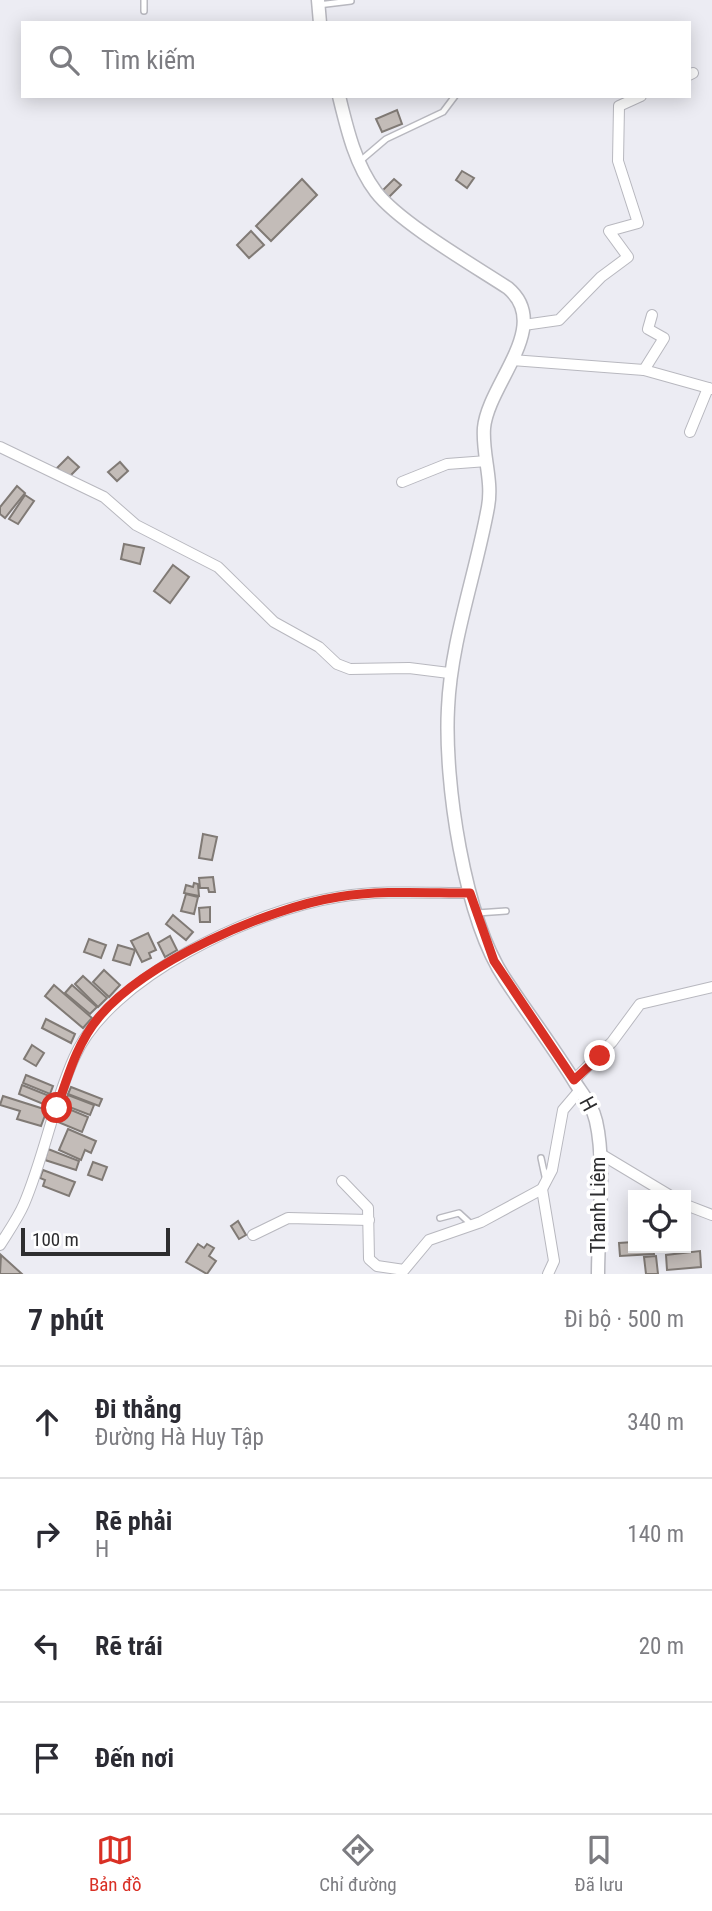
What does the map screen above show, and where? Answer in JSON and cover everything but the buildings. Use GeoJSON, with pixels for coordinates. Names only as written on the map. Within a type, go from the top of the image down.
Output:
{"type":"FeatureCollection","features":[{"type":"Feature","properties":{"kind":"street"},"geometry":{"type":"LineString","coordinates":[[318,2],[320,21]]}},
{"type":"Feature","properties":{"kind":"street"},"geometry":{"type":"LineString","coordinates":[[340,98],[359,162],[376,192],[393,210],[518,296],[524,324],[559,320],[601,277],[628,257],[609,231],[638,223],[618,161],[619,106],[637,98]]}},
{"type":"Feature","properties":{"kind":"street"},"geometry":{"type":"LineString","coordinates":[[644,370],[664,338],[648,329],[652,315]]}},
{"type":"Feature","properties":{"kind":"street","name":"H"},"geometry":{"type":"LineString","coordinates":[[524,324],[484,428],[489,504],[449,673],[449,778],[470,893],[494,961],[591,1106],[598,1135]]}},
{"type":"Feature","properties":{"kind":"street"},"geometry":{"type":"LineString","coordinates":[[512,360],[644,370],[710,389],[690,432]]}},
{"type":"Feature","properties":{"kind":"street"},"geometry":{"type":"LineString","coordinates":[[0,447],[104,497],[136,525],[218,567],[274,622],[318,647],[337,664],[350,669],[409,668],[449,673]]}},
{"type":"Feature","properties":{"kind":"street"},"geometry":{"type":"LineString","coordinates":[[402,482],[447,464],[487,461]]}},
{"type":"Feature","properties":{"kind":"street"},"geometry":{"type":"LineString","coordinates":[[0,1245],[24,1205],[74,1057],[99,1017],[142,979],[226,933],[281,912],[334,897],[367,893],[470,893]]}},
{"type":"Feature","properties":{"kind":"street"},"geometry":{"type":"LineString","coordinates":[[548,1274],[554,1261],[544,1187],[563,1110],[577,1085],[640,1004],[712,987]]}},
{"type":"Feature","properties":{"kind":"street","name":"Thanh Liêm"},"geometry":{"type":"LineString","coordinates":[[598,1135],[598,1274]]}},
{"type":"Feature","properties":{"kind":"street"},"geometry":{"type":"LineString","coordinates":[[599,1153],[661,1190]]}},
{"type":"Feature","properties":{"kind":"street"},"geometry":{"type":"LineString","coordinates":[[342,1181],[367,1204],[369,1259],[377,1266],[398,1272],[409,1267],[429,1240],[472,1225],[544,1187]]}},
{"type":"Feature","properties":{"kind":"street"},"geometry":{"type":"LineString","coordinates":[[691,1207],[712,1215]]}},
{"type":"Feature","properties":{"kind":"street"},"geometry":{"type":"LineString","coordinates":[[253,1235],[288,1218],[369,1220]]}},
{"type":"Feature","properties":{"kind":"lane"},"geometry":{"type":"LineString","coordinates":[[144,0],[144,10]]}},
{"type":"Feature","properties":{"kind":"lane"},"geometry":{"type":"LineString","coordinates":[[318,2],[351,1]]}},
{"type":"Feature","properties":{"kind":"lane"},"geometry":{"type":"LineString","coordinates":[[359,162],[386,139],[443,112],[454,98]]}},
{"type":"Feature","properties":{"kind":"lane"},"geometry":{"type":"LineString","coordinates":[[477,913],[506,911]]}},
{"type":"Feature","properties":{"kind":"lane"},"geometry":{"type":"LineString","coordinates":[[541,1158],[544,1187]]}},
{"type":"Feature","properties":{"kind":"lane"},"geometry":{"type":"LineString","coordinates":[[440,1218],[459,1213],[472,1225]]}},
{"type":"Feature","properties":{"kind":"route"},"geometry":{"type":"LineString","coordinates":[[57,1108],[74,1057],[99,1017],[142,979],[226,933],[281,912],[334,897],[367,893],[470,893],[494,961],[574,1080],[600,1056]]}}]}
